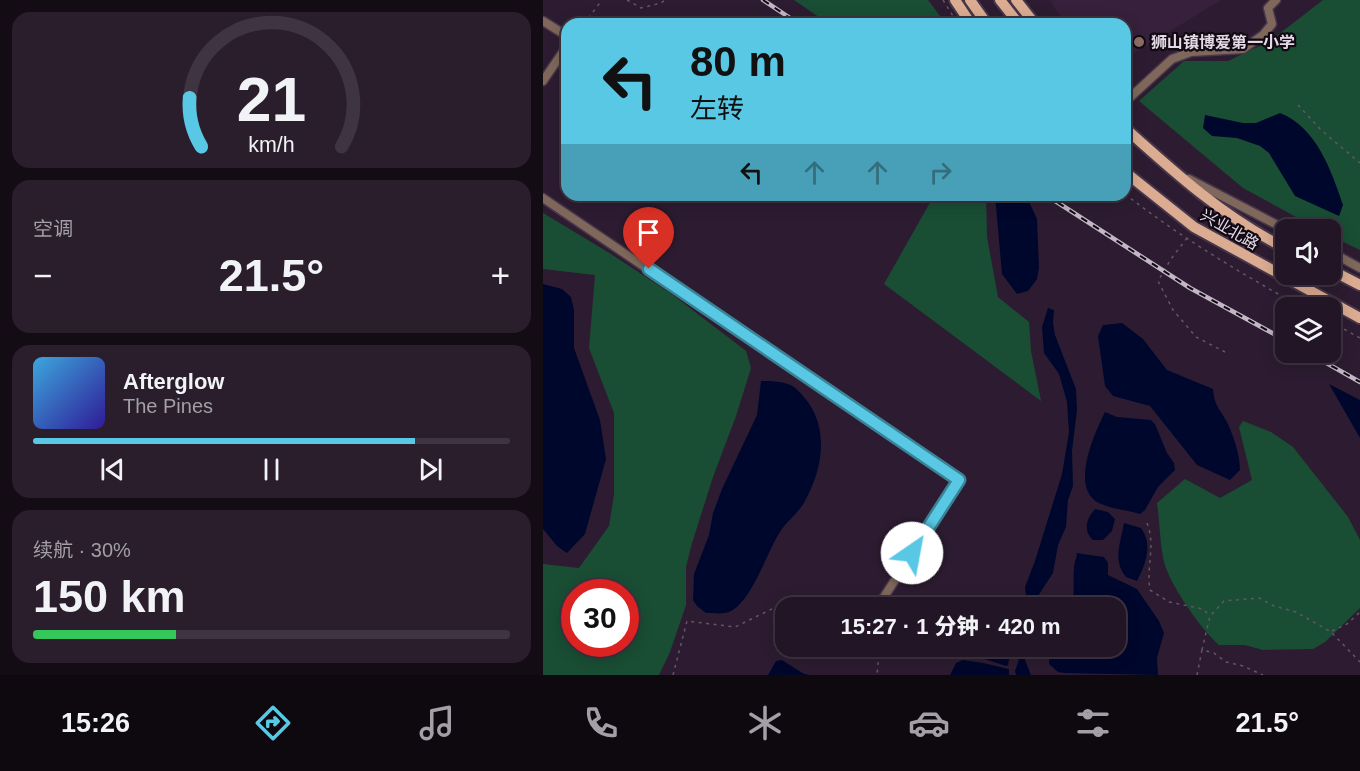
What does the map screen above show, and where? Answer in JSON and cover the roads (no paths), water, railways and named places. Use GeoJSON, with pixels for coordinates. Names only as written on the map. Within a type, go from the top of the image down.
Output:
{"type":"FeatureCollection","features":[{"type":"Feature","properties":{"kind":"main road"},"geometry":{"type":"LineString","coordinates":[[955,0],[967,18]]}},
{"type":"Feature","properties":{"kind":"main road"},"geometry":{"type":"LineString","coordinates":[[970,0],[983,18]]}},
{"type":"Feature","properties":{"kind":"main road"},"geometry":{"type":"LineString","coordinates":[[1000,0],[1014,18]]}},
{"type":"Feature","properties":{"kind":"main road"},"geometry":{"type":"LineString","coordinates":[[1016,0],[1030,18]]}},
{"type":"Feature","properties":{"kind":"main road","name":"兴业北路"},"geometry":{"type":"LineString","coordinates":[[1131,133],[1210,201],[1275,243]]}},
{"type":"Feature","properties":{"kind":"main road","name":"兴业北路"},"geometry":{"type":"LineString","coordinates":[[1131,177],[1194,227],[1360,318]]}},
{"type":"Feature","properties":{"kind":"main road"},"geometry":{"type":"LineString","coordinates":[[1341,275],[1357,283]]}},
{"type":"Feature","properties":{"kind":"street"},"geometry":{"type":"LineString","coordinates":[[1131,97],[1172,59],[1191,52],[1243,49],[1263,35],[1272,24],[1268,8],[1276,0]]}},
{"type":"Feature","properties":{"kind":"street"},"geometry":{"type":"LineString","coordinates":[[543,21],[561,32]]}},
{"type":"Feature","properties":{"kind":"street"},"geometry":{"type":"LineString","coordinates":[[543,81],[561,55]]}},
{"type":"Feature","properties":{"kind":"street"},"geometry":{"type":"LineString","coordinates":[[1174,172],[1275,224]]}},
{"type":"Feature","properties":{"kind":"street"},"geometry":{"type":"LineString","coordinates":[[543,198],[959,480],[884,597]]}},
{"type":"Feature","properties":{"kind":"street"},"geometry":{"type":"LineString","coordinates":[[1341,258],[1360,268]]}},
{"type":"Feature","properties":{"kind":"water"},"geometry":{"type":"Polygon","coordinates":[[[1280,113],[1304,129],[1321,151],[1343,205],[1339,216],[1295,196],[1269,153],[1260,146],[1237,138],[1212,136],[1203,128],[1205,115],[1243,123],[1256,123],[1280,113]]]}},
{"type":"Feature","properties":{"kind":"water"},"geometry":{"type":"Polygon","coordinates":[[[996,201],[1029,201],[1037,219],[1039,268],[1037,279],[1028,291],[1017,294],[1002,274],[996,201]]]}},
{"type":"Feature","properties":{"kind":"water"},"geometry":{"type":"Polygon","coordinates":[[[543,284],[562,289],[571,297],[574,310],[574,348],[600,420],[606,459],[585,534],[567,553],[557,546],[543,529],[543,284]]]}},
{"type":"Feature","properties":{"kind":"water"},"geometry":{"type":"Polygon","coordinates":[[[1048,308],[1054,310],[1055,335],[1076,389],[1077,410],[1072,451],[1073,486],[1068,500],[1066,527],[1058,545],[1053,573],[1038,597],[1026,597],[1025,587],[1062,474],[1069,432],[1067,402],[1059,374],[1044,353],[1042,327],[1048,308]]]}},
{"type":"Feature","properties":{"kind":"water"},"geometry":{"type":"Polygon","coordinates":[[[1122,323],[1143,339],[1167,370],[1213,389],[1216,404],[1230,429],[1239,458],[1240,470],[1230,480],[1197,465],[1150,406],[1113,396],[1105,386],[1098,336],[1103,325],[1122,323]]]}},
{"type":"Feature","properties":{"kind":"water"},"geometry":{"type":"Polygon","coordinates":[[[761,381],[791,385],[808,402],[815,414],[821,438],[816,477],[805,501],[780,532],[747,596],[730,612],[706,613],[693,600],[694,574],[709,535],[713,513],[722,489],[757,415],[761,381]]]}},
{"type":"Feature","properties":{"kind":"water"},"geometry":{"type":"Polygon","coordinates":[[[1329,384],[1360,400],[1360,438],[1329,384]]]}},
{"type":"Feature","properties":{"kind":"water"},"geometry":{"type":"Polygon","coordinates":[[[1105,412],[1117,417],[1151,420],[1174,463],[1175,470],[1158,487],[1145,510],[1140,514],[1099,503],[1090,496],[1086,486],[1087,460],[1105,412]]]}},
{"type":"Feature","properties":{"kind":"water"},"geometry":{"type":"Polygon","coordinates":[[[1095,509],[1108,512],[1115,519],[1112,531],[1103,540],[1093,540],[1088,533],[1089,517],[1095,509]]]}},
{"type":"Feature","properties":{"kind":"water"},"geometry":{"type":"Polygon","coordinates":[[[1124,523],[1141,528],[1147,541],[1147,554],[1137,581],[1126,577],[1119,564],[1118,557],[1124,523]]]}},
{"type":"Feature","properties":{"kind":"water"},"geometry":{"type":"Polygon","coordinates":[[[1076,553],[1104,557],[1108,563],[1108,575],[1137,589],[1159,621],[1164,633],[1157,658],[1158,675],[1064,673],[1058,672],[1049,664],[1049,657],[1126,657],[1126,597],[1073,597],[1076,553]]]}},
{"type":"Feature","properties":{"kind":"water"},"geometry":{"type":"Polygon","coordinates":[[[978,657],[1010,657],[1006,666],[978,657]]]}},
{"type":"Feature","properties":{"kind":"water"},"geometry":{"type":"Polygon","coordinates":[[[1020,657],[1025,657],[1031,675],[1016,675],[1020,657]]]}},
{"type":"Feature","properties":{"kind":"water"},"geometry":{"type":"Polygon","coordinates":[[[782,660],[804,674],[810,675],[768,675],[776,661],[782,660]]]}},
{"type":"Feature","properties":{"kind":"water"},"geometry":{"type":"Polygon","coordinates":[[[963,660],[1009,669],[1009,675],[950,675],[956,663],[963,660]]]}},
{"type":"Feature","properties":{"kind":"railway"},"geometry":{"type":"LineString","coordinates":[[763,0],[790,18]]}},
{"type":"Feature","properties":{"kind":"railway"},"geometry":{"type":"LineString","coordinates":[[1055,201],[1190,288],[1275,335]]}},
{"type":"Feature","properties":{"kind":"railway"},"geometry":{"type":"LineString","coordinates":[[1326,363],[1360,382]]}},
{"type":"Feature","properties":{"kind":"place","name":"狮山镇博爱第一小学"},"geometry":{"type":"Point","coordinates":[1139,42]}}]}
